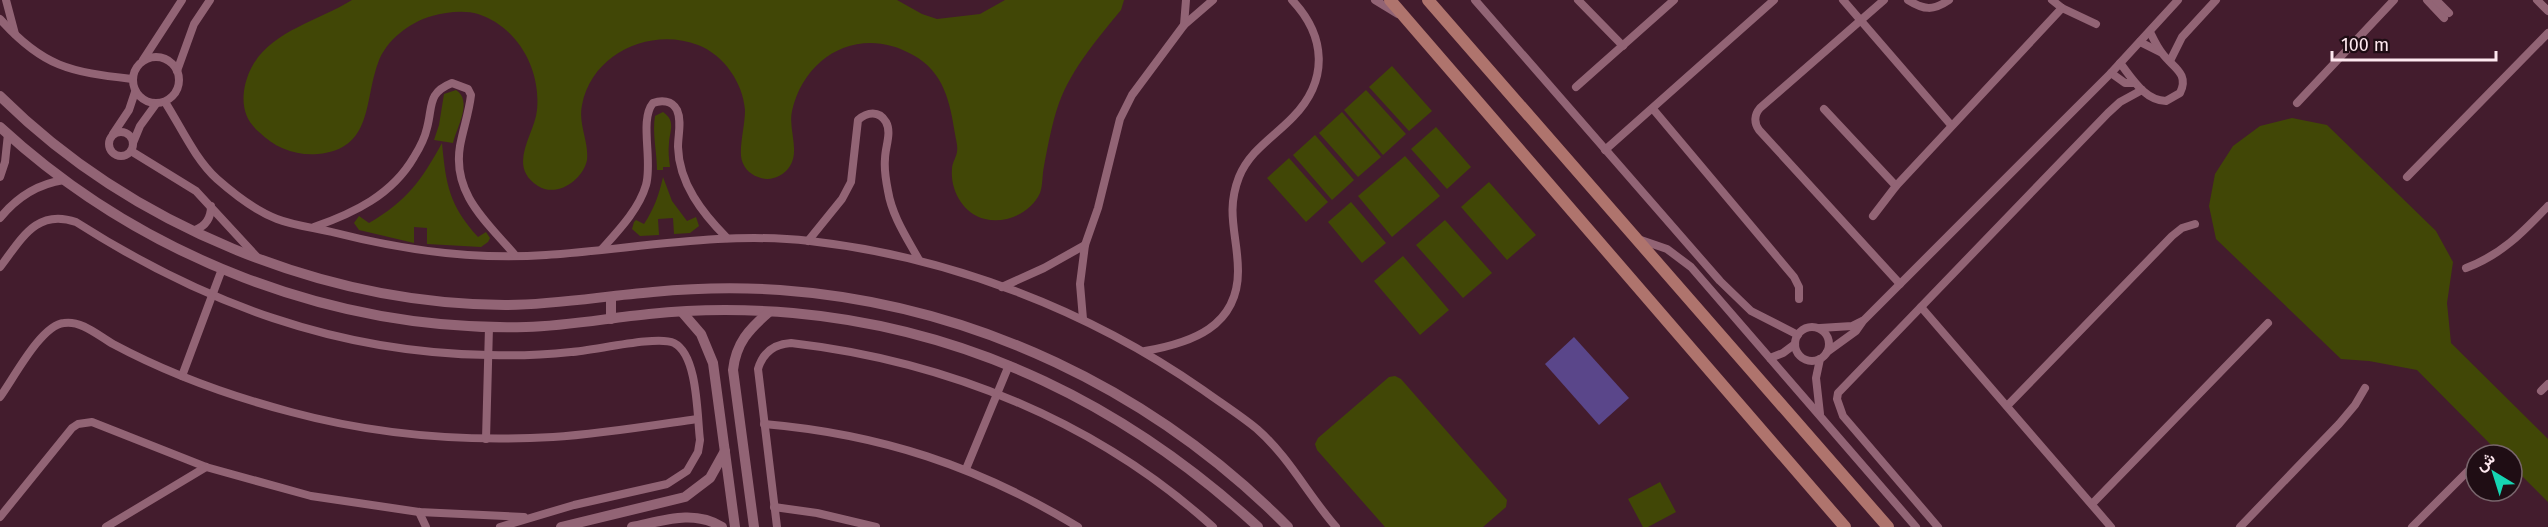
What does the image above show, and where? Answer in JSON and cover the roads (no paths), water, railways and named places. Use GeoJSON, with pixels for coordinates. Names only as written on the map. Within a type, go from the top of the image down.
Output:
{"type":"FeatureCollection","features":[{"type":"Feature","properties":{"kind":"main road"},"geometry":{"type":"LineString","coordinates":[[1390,0],[1845,527]]}},
{"type":"Feature","properties":{"kind":"main road"},"geometry":{"type":"LineString","coordinates":[[1428,0],[1888,527]]}},
{"type":"Feature","properties":{"kind":"street"},"geometry":{"type":"LineString","coordinates":[[6,0],[16,37]]}},
{"type":"Feature","properties":{"kind":"street"},"geometry":{"type":"LineString","coordinates":[[182,0],[137,66],[132,79],[135,92],[129,110],[108,144],[114,154],[125,156],[132,147],[140,126],[161,103],[178,89],[177,71],[194,24],[210,0]]}},
{"type":"Feature","properties":{"kind":"street"},"geometry":{"type":"LineString","coordinates":[[1184,25],[1186,0]]}},
{"type":"Feature","properties":{"kind":"street"},"geometry":{"type":"LineString","coordinates":[[1083,319],[1080,284],[1085,245],[1098,208],[1113,142],[1126,105],[1184,25],[1213,0]]}},
{"type":"Feature","properties":{"kind":"street"},"geometry":{"type":"LineString","coordinates":[[1145,351],[1173,347],[1204,334],[1214,326],[1229,307],[1238,271],[1231,211],[1240,175],[1258,147],[1294,116],[1304,104],[1318,73],[1319,48],[1315,31],[1292,0]]}},
{"type":"Feature","properties":{"kind":"street"},"geometry":{"type":"LineString","coordinates":[[1375,0],[1407,20]]}},
{"type":"Feature","properties":{"kind":"street"},"geometry":{"type":"LineString","coordinates":[[1475,0],[1741,302],[1796,339],[1799,354],[1804,359],[1820,359]]}},
{"type":"Feature","properties":{"kind":"street"},"geometry":{"type":"LineString","coordinates":[[1578,0],[1623,46]]}},
{"type":"Feature","properties":{"kind":"street"},"geometry":{"type":"LineString","coordinates":[[1576,87],[1674,0]]}},
{"type":"Feature","properties":{"kind":"street"},"geometry":{"type":"LineString","coordinates":[[1605,150],[1774,0]]}},
{"type":"Feature","properties":{"kind":"street"},"geometry":{"type":"LineString","coordinates":[[1843,0],[1951,125]]}},
{"type":"Feature","properties":{"kind":"street"},"geometry":{"type":"LineString","coordinates":[[1908,0],[1930,9],[1949,0]]}},
{"type":"Feature","properties":{"kind":"street"},"geometry":{"type":"LineString","coordinates":[[2052,0],[2062,8],[2096,24]]}},
{"type":"Feature","properties":{"kind":"street"},"geometry":{"type":"LineString","coordinates":[[1820,414],[1816,387],[1820,359],[1856,331],[1863,321],[2111,73],[2178,0]]}},
{"type":"Feature","properties":{"kind":"street"},"geometry":{"type":"LineString","coordinates":[[2170,61],[2182,38],[2216,0]]}},
{"type":"Feature","properties":{"kind":"street"},"geometry":{"type":"LineString","coordinates":[[2297,103],[2394,0]]}},
{"type":"Feature","properties":{"kind":"street"},"geometry":{"type":"LineString","coordinates":[[2427,0],[2446,15],[2436,0]]}},
{"type":"Feature","properties":{"kind":"street"},"geometry":{"type":"LineString","coordinates":[[2537,0],[2548,11]]}},
{"type":"Feature","properties":{"kind":"street"},"geometry":{"type":"LineString","coordinates":[[1881,3],[1760,108],[1755,122],[1759,130],[1900,284]]}},
{"type":"Feature","properties":{"kind":"street"},"geometry":{"type":"LineString","coordinates":[[1874,216],[1896,186],[1951,125],[2062,8]]}},
{"type":"Feature","properties":{"kind":"street"},"geometry":{"type":"LineString","coordinates":[[0,19],[16,37],[52,63],[73,70],[132,79]]}},
{"type":"Feature","properties":{"kind":"street"},"geometry":{"type":"LineString","coordinates":[[2150,32],[2160,52]]}},
{"type":"Feature","properties":{"kind":"street"},"geometry":{"type":"LineString","coordinates":[[2407,177],[2548,33]]}},
{"type":"Feature","properties":{"kind":"street"},"geometry":{"type":"LineString","coordinates":[[2120,63],[2134,83],[2161,101],[2172,100],[2178,95],[2182,88],[2183,78],[2160,52],[2140,42]]}},
{"type":"Feature","properties":{"kind":"street"},"geometry":{"type":"LineString","coordinates":[[142,61],[150,58],[166,59],[177,71]]}},
{"type":"Feature","properties":{"kind":"street"},"geometry":{"type":"LineString","coordinates":[[2111,73],[2125,82],[2134,83]]}},
{"type":"Feature","properties":{"kind":"street"},"geometry":{"type":"LineString","coordinates":[[314,227],[360,209],[389,188],[414,158],[427,130],[433,97],[440,88],[452,83],[468,89],[471,95],[458,169],[464,190],[471,203],[515,255]]}},
{"type":"Feature","properties":{"kind":"street"},"geometry":{"type":"LineString","coordinates":[[1938,527],[1843,416],[1837,399],[1842,387],[2108,113],[2120,102],[2142,90]]}},
{"type":"Feature","properties":{"kind":"street"},"geometry":{"type":"LineString","coordinates":[[135,92],[144,101],[161,103],[214,176],[236,195],[278,219],[407,249],[461,254],[543,256],[727,238],[808,241],[918,260],[1002,287],[1083,319],[1145,351],[1258,430],[1285,458],[1309,495],[1336,527]]}},
{"type":"Feature","properties":{"kind":"street"},"geometry":{"type":"LineString","coordinates":[[1,99],[93,171],[151,207],[260,260],[353,286],[424,300],[506,305],[695,289],[779,290],[832,296],[905,309],[987,333],[1037,353],[1104,386],[1158,419],[1210,456],[1288,527]]}},
{"type":"Feature","properties":{"kind":"street"},"geometry":{"type":"LineString","coordinates":[[602,249],[629,216],[646,187],[650,166],[646,117],[648,108],[659,101],[673,105],[677,110],[680,120],[680,167],[687,186],[727,238]]}},
{"type":"Feature","properties":{"kind":"street"},"geometry":{"type":"LineString","coordinates":[[1653,109],[1794,277],[1799,300]]}},
{"type":"Feature","properties":{"kind":"street"},"geometry":{"type":"LineString","coordinates":[[1824,109],[1896,186]]}},
{"type":"Feature","properties":{"kind":"street"},"geometry":{"type":"LineString","coordinates":[[808,241],[842,199],[851,182],[858,120],[874,113],[884,119],[889,130],[885,159],[888,195],[918,260]]}},
{"type":"Feature","properties":{"kind":"street"},"geometry":{"type":"LineString","coordinates":[[0,177],[5,162],[4,131]]}},
{"type":"Feature","properties":{"kind":"street"},"geometry":{"type":"LineString","coordinates":[[4,131],[64,180],[140,230],[259,284],[364,312],[421,321],[489,327],[555,326],[682,312],[769,312],[849,320],[901,331],[964,349],[1009,365],[1086,401],[1159,446],[1194,471],[1258,527]]}},
{"type":"Feature","properties":{"kind":"street"},"geometry":{"type":"LineString","coordinates":[[113,134],[126,133],[132,147],[188,185],[211,205],[234,234],[260,260]]}},
{"type":"Feature","properties":{"kind":"street"},"geometry":{"type":"LineString","coordinates":[[0,218],[26,193],[51,182],[64,180]]}},
{"type":"Feature","properties":{"kind":"street"},"geometry":{"type":"LineString","coordinates":[[195,230],[206,223],[211,205]]}},
{"type":"Feature","properties":{"kind":"street"},"geometry":{"type":"LineString","coordinates":[[2466,268],[2499,253],[2514,242],[2548,206]]}},
{"type":"Feature","properties":{"kind":"street"},"geometry":{"type":"LineString","coordinates":[[0,267],[34,225],[55,218],[66,219],[76,222],[165,275],[212,296],[265,316],[341,337],[431,352],[487,355],[572,352],[665,341],[681,348],[690,363],[697,419],[698,452],[687,471],[668,484],[530,517],[500,527]]}},
{"type":"Feature","properties":{"kind":"street"},"geometry":{"type":"LineString","coordinates":[[2007,406],[2172,236],[2182,228],[2195,224]]}},
{"type":"Feature","properties":{"kind":"street"},"geometry":{"type":"LineString","coordinates":[[1636,238],[1667,249],[1684,261],[1820,414],[1916,527]]}},
{"type":"Feature","properties":{"kind":"street"},"geometry":{"type":"LineString","coordinates":[[1002,287],[1044,268],[1085,245]]}},
{"type":"Feature","properties":{"kind":"street"},"geometry":{"type":"LineString","coordinates":[[182,376],[222,269]]}},
{"type":"Feature","properties":{"kind":"street"},"geometry":{"type":"LineString","coordinates":[[611,297],[612,319]]}},
{"type":"Feature","properties":{"kind":"street"},"geometry":{"type":"LineString","coordinates":[[1921,308],[2111,527]]}},
{"type":"Feature","properties":{"kind":"street"},"geometry":{"type":"LineString","coordinates":[[901,331],[905,309]]}},
{"type":"Feature","properties":{"kind":"street"},"geometry":{"type":"LineString","coordinates":[[682,312],[701,334],[714,363],[735,527]]}},
{"type":"Feature","properties":{"kind":"street"},"geometry":{"type":"LineString","coordinates":[[754,527],[733,370],[736,351],[745,335],[769,312]]}},
{"type":"Feature","properties":{"kind":"street"},"geometry":{"type":"LineString","coordinates":[[1770,358],[1783,353],[1809,327],[1852,326],[1863,321]]}},
{"type":"Feature","properties":{"kind":"street"},"geometry":{"type":"LineString","coordinates":[[0,397],[44,335],[57,324],[65,322],[82,326],[182,376],[255,402],[331,422],[408,434],[486,439],[588,434],[697,419]]}},
{"type":"Feature","properties":{"kind":"street"},"geometry":{"type":"LineString","coordinates":[[2092,504],[2268,323]]}},
{"type":"Feature","properties":{"kind":"street"},"geometry":{"type":"LineString","coordinates":[[486,439],[489,327]]}},
{"type":"Feature","properties":{"kind":"street"},"geometry":{"type":"LineString","coordinates":[[1820,328],[1829,340],[1827,352]]}},
{"type":"Feature","properties":{"kind":"street"},"geometry":{"type":"LineString","coordinates":[[777,527],[758,369],[766,352],[782,344],[821,346],[881,357],[940,372],[998,393],[1063,423],[1125,459],[1184,502],[1213,527]]}},
{"type":"Feature","properties":{"kind":"street"},"geometry":{"type":"LineString","coordinates":[[966,469],[1009,365]]}},
{"type":"Feature","properties":{"kind":"street"},"geometry":{"type":"LineString","coordinates":[[2240,527],[2339,424],[2355,405],[2365,388]]}},
{"type":"Feature","properties":{"kind":"street"},"geometry":{"type":"LineString","coordinates":[[0,517],[67,433],[78,424],[85,422],[99,423],[206,467],[311,496],[419,513],[530,517]]}},
{"type":"Feature","properties":{"kind":"street"},"geometry":{"type":"LineString","coordinates":[[764,424],[867,438],[911,450],[966,469],[1005,486],[1078,527]]}},
{"type":"Feature","properties":{"kind":"street"},"geometry":{"type":"LineString","coordinates":[[561,527],[685,497],[710,478],[725,451]]}},
{"type":"Feature","properties":{"kind":"street"},"geometry":{"type":"LineString","coordinates":[[106,527],[206,467]]}},
{"type":"Feature","properties":{"kind":"street"},"geometry":{"type":"LineString","coordinates":[[2412,527],[2464,475]]}},
{"type":"Feature","properties":{"kind":"street"},"geometry":{"type":"LineString","coordinates":[[774,507],[817,513],[876,527]]}},
{"type":"Feature","properties":{"kind":"street"},"geometry":{"type":"LineString","coordinates":[[419,513],[426,527]]}},
{"type":"Feature","properties":{"kind":"street"},"geometry":{"type":"LineString","coordinates":[[632,527],[688,516],[702,518],[722,527]]}}]}
